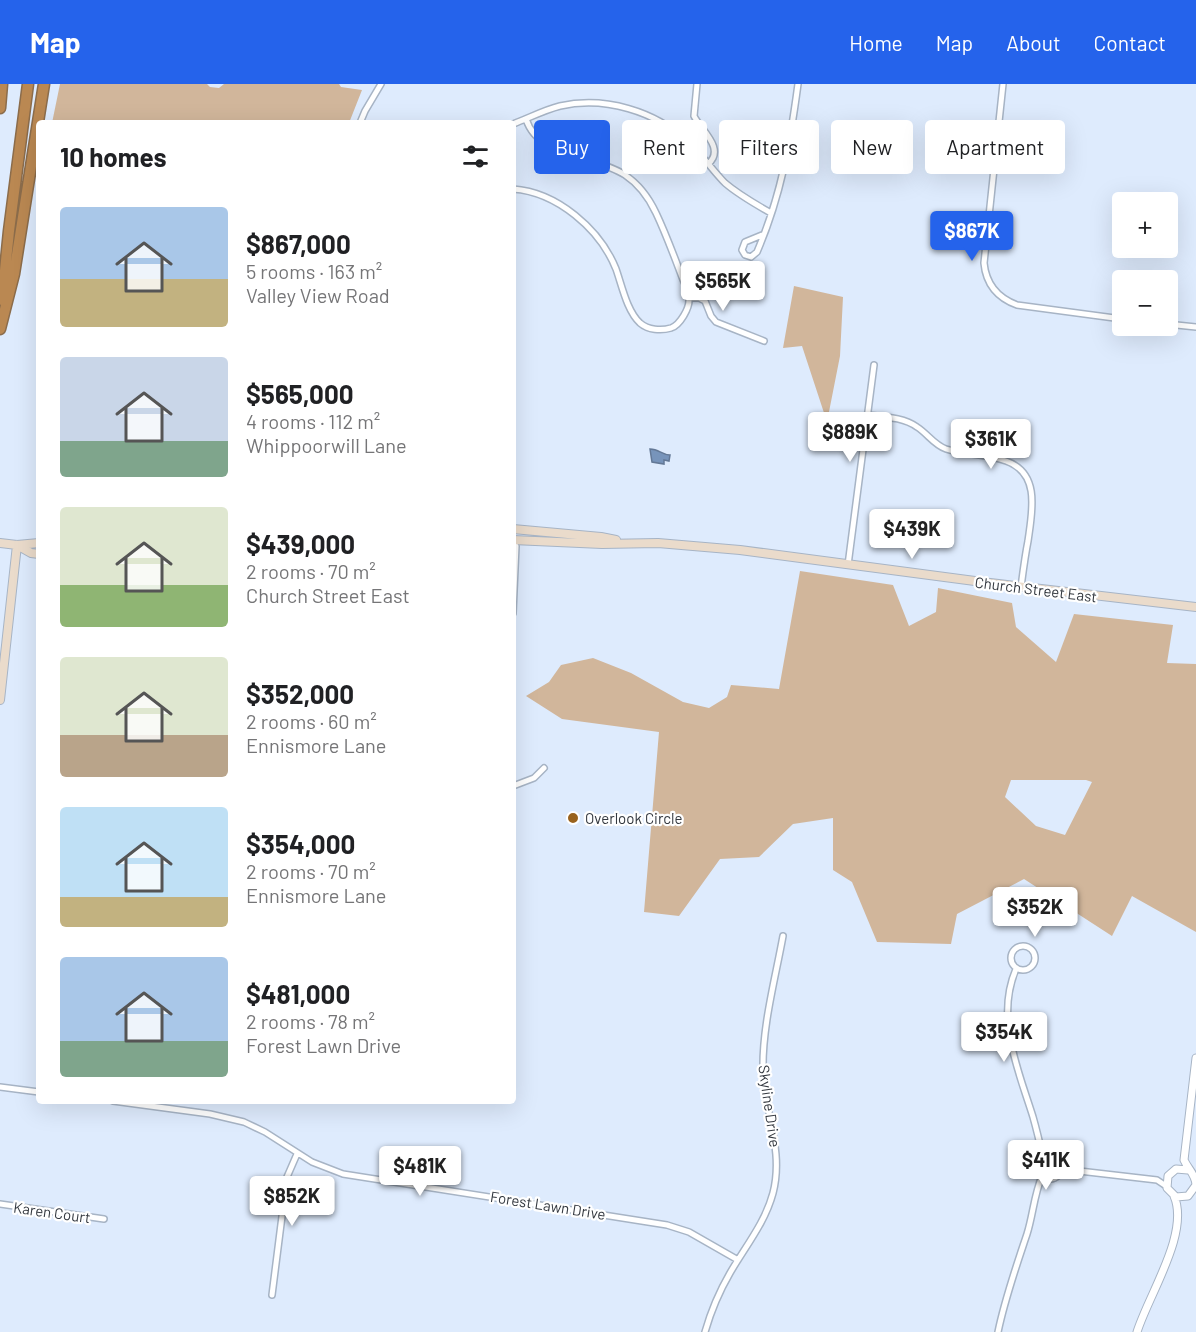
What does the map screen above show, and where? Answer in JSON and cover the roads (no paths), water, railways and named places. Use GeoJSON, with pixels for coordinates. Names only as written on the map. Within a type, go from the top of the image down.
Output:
{"type":"FeatureCollection","features":[{"type":"Feature","properties":{"kind":"highway"},"geometry":{"type":"LineString","coordinates":[[0,108],[2,84]]}},
{"type":"Feature","properties":{"kind":"highway"},"geometry":{"type":"LineString","coordinates":[[0,324],[9,231],[28,84]]}},
{"type":"Feature","properties":{"kind":"highway"},"geometry":{"type":"LineString","coordinates":[[38,120],[44,84]]}},
{"type":"Feature","properties":{"kind":"highway"},"geometry":{"type":"LineString","coordinates":[[0,329],[14,274],[36,135]]}},
{"type":"Feature","properties":{"kind":"main road","name":"Church Street East"},"geometry":{"type":"LineString","coordinates":[[516,529],[601,537],[626,542],[740,550],[1021,587],[1196,607]]}},
{"type":"Feature","properties":{"kind":"main road","name":"Church Street East"},"geometry":{"type":"LineString","coordinates":[[516,542],[602,544],[626,542]]}},
{"type":"Feature","properties":{"kind":"main road"},"geometry":{"type":"LineString","coordinates":[[0,543],[17,545],[36,543]]}},
{"type":"Feature","properties":{"kind":"main road"},"geometry":{"type":"LineString","coordinates":[[17,545],[36,554]]}},
{"type":"Feature","properties":{"kind":"main road"},"geometry":{"type":"LineString","coordinates":[[0,700],[17,545]]}},
{"type":"Feature","properties":{"kind":"street"},"geometry":{"type":"LineString","coordinates":[[361,120],[381,84]]}},
{"type":"Feature","properties":{"kind":"street"},"geometry":{"type":"LineString","coordinates":[[697,84],[694,116],[714,149],[713,158],[708,164]]}},
{"type":"Feature","properties":{"kind":"street"},"geometry":{"type":"LineString","coordinates":[[762,235],[787,163],[798,84]]}},
{"type":"Feature","properties":{"kind":"street"},"geometry":{"type":"LineString","coordinates":[[1003,84],[984,263],[990,283],[1003,298],[1017,305],[1112,317]]}},
{"type":"Feature","properties":{"kind":"street"},"geometry":{"type":"LineString","coordinates":[[516,123],[552,109],[580,103],[626,108],[650,116],[671,128],[690,143],[734,190],[771,213]]}},
{"type":"Feature","properties":{"kind":"street"},"geometry":{"type":"LineString","coordinates":[[516,189],[549,199],[590,230],[607,251],[634,314],[643,325],[657,329],[673,327],[682,317],[690,298],[664,229],[649,199],[638,186],[620,172],[561,151],[541,140],[529,130],[526,119]]}},
{"type":"Feature","properties":{"kind":"street"},"geometry":{"type":"LineString","coordinates":[[690,298],[705,301],[716,322],[764,341]]}},
{"type":"Feature","properties":{"kind":"street"},"geometry":{"type":"LineString","coordinates":[[1178,325],[1196,327]]}},
{"type":"Feature","properties":{"kind":"street"},"geometry":{"type":"LineString","coordinates":[[848,565],[874,365]]}},
{"type":"Feature","properties":{"kind":"street"},"geometry":{"type":"LineString","coordinates":[[868,415],[907,422],[919,428],[933,442],[944,448],[1005,460],[1017,466],[1027,477],[1032,489],[1033,507],[1021,587]]}},
{"type":"Feature","properties":{"kind":"street"},"geometry":{"type":"LineString","coordinates":[[516,785],[534,778],[544,768]]}},
{"type":"Feature","properties":{"kind":"street","name":"Skyline Drive"},"geometry":{"type":"LineString","coordinates":[[705,1332],[718,1296],[762,1222],[776,1178],[776,1141],[764,1076],[763,1057],[783,936]]}},
{"type":"Feature","properties":{"kind":"street"},"geometry":{"type":"LineString","coordinates":[[1016,969],[1027,970],[1033,965],[1035,957],[1028,948],[1021,946],[1011,953],[1011,961],[1016,969],[1009,991],[1009,1036],[1018,1073],[1034,1119],[1043,1158]]}},
{"type":"Feature","properties":{"kind":"street"},"geometry":{"type":"LineString","coordinates":[[1137,1332],[1173,1246],[1177,1233],[1179,1206],[1184,1197],[1195,1190],[1196,1179],[1188,1170],[1184,1160],[1196,1058]]}},
{"type":"Feature","properties":{"kind":"street"},"geometry":{"type":"LineString","coordinates":[[0,1087],[36,1092]]}},
{"type":"Feature","properties":{"kind":"street","name":"Forest Lawn Drive"},"geometry":{"type":"LineString","coordinates":[[135,1104],[237,1120],[259,1128],[297,1154],[318,1165],[353,1176],[667,1224],[689,1232],[738,1260]]}},
{"type":"Feature","properties":{"kind":"street"},"geometry":{"type":"LineString","coordinates":[[272,1295],[287,1177],[297,1154]]}},
{"type":"Feature","properties":{"kind":"street"},"geometry":{"type":"LineString","coordinates":[[1048,1155],[1056,1157],[1061,1162],[1062,1169],[1061,1174],[1054,1179],[1046,1179],[1042,1176],[1038,1166],[1048,1155]]}},
{"type":"Feature","properties":{"kind":"street"},"geometry":{"type":"LineString","coordinates":[[1062,1169],[1157,1180],[1168,1176],[1184,1160]]}},
{"type":"Feature","properties":{"kind":"street"},"geometry":{"type":"LineString","coordinates":[[1176,1169],[1188,1170]]}},
{"type":"Feature","properties":{"kind":"street"},"geometry":{"type":"LineString","coordinates":[[998,1332],[1006,1297],[1027,1233],[1037,1187],[1042,1176]]}},
{"type":"Feature","properties":{"kind":"street"},"geometry":{"type":"LineString","coordinates":[[1166,1186],[1168,1176]]}},
{"type":"Feature","properties":{"kind":"street"},"geometry":{"type":"LineString","coordinates":[[1157,1180],[1166,1186],[1179,1206]]}},
{"type":"Feature","properties":{"kind":"street"},"geometry":{"type":"LineString","coordinates":[[1174,1196],[1184,1197]]}},
{"type":"Feature","properties":{"kind":"street","name":"Karen Court"},"geometry":{"type":"LineString","coordinates":[[0,1204],[104,1219]]}},
{"type":"Feature","properties":{"kind":"water"},"geometry":{"type":"Polygon","coordinates":[[[650,449],[670,455],[669,461],[664,460],[664,464],[652,462],[650,449]]]}},
{"type":"Feature","properties":{"kind":"place","name":"Overlook Circle"},"geometry":{"type":"Point","coordinates":[573,818]}}]}
